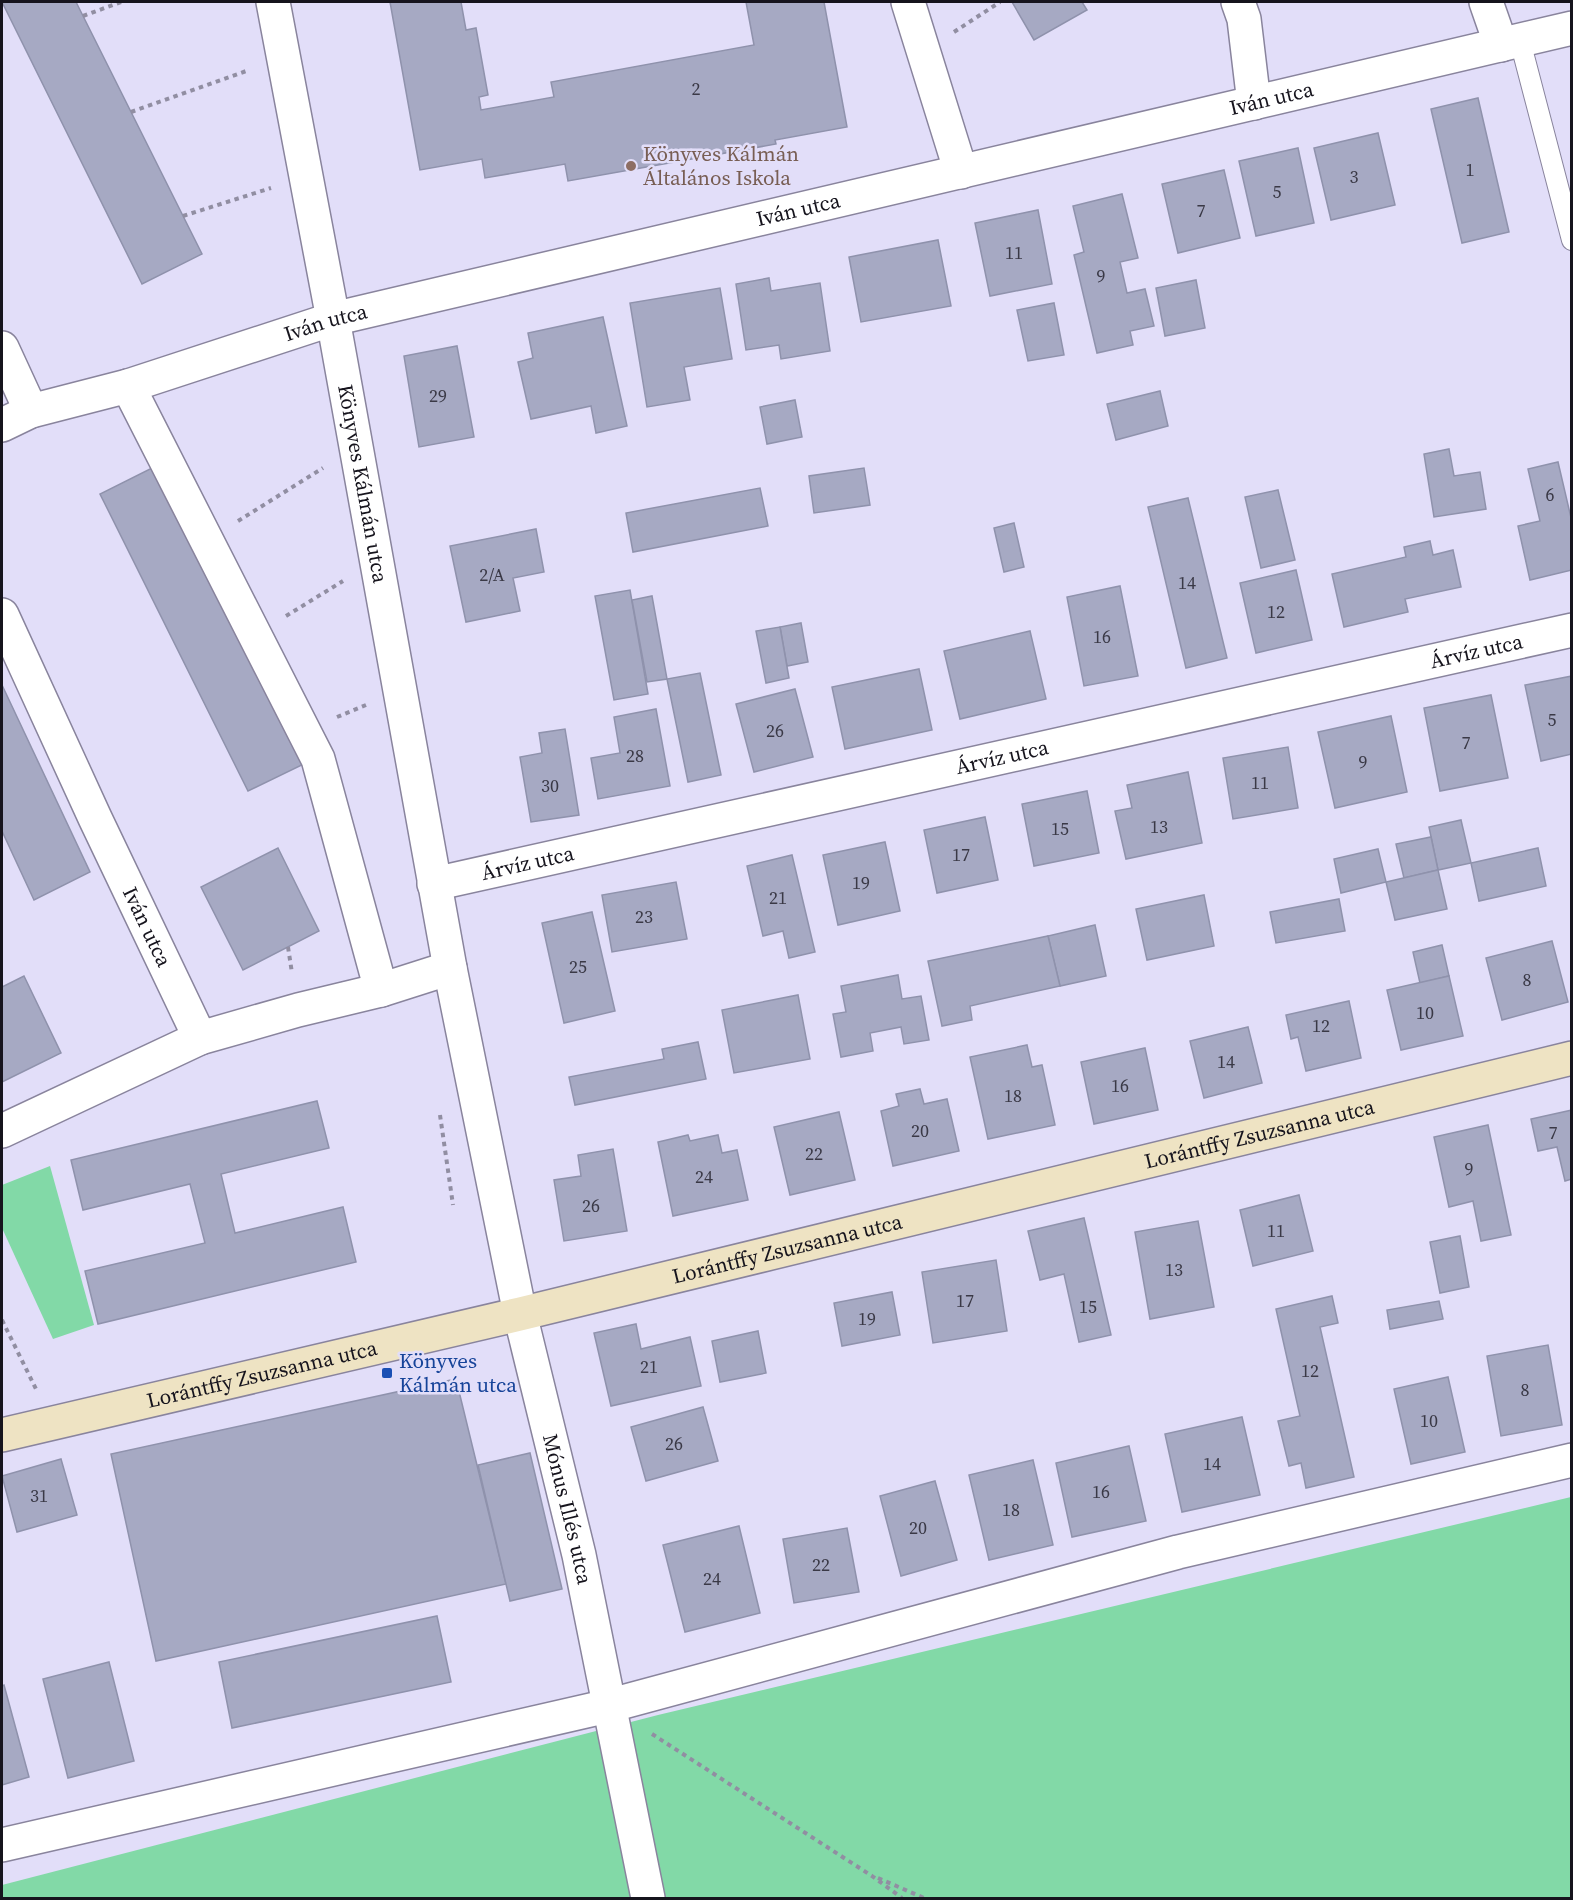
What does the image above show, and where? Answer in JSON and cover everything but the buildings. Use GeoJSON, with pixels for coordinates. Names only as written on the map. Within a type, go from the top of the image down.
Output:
{"type":"FeatureCollection","features":[{"type":"Feature","properties":{"kind":"main road","name":"Lorántffy Zsuzsanna utca"},"geometry":{"type":"LineString","coordinates":[[2,1435],[520,1314],[1572,1058]]}},
{"type":"Feature","properties":{"kind":"street","name":"Könyves Kálmán utca"},"geometry":{"type":"LineString","coordinates":[[273,2],[333,319],[434,884],[520,1314]]}},
{"type":"Feature","properties":{"kind":"street"},"geometry":{"type":"LineString","coordinates":[[908,2],[961,172]]}},
{"type":"Feature","properties":{"kind":"street"},"geometry":{"type":"LineString","coordinates":[[1238,2],[1244,19],[1254,103]]}},
{"type":"Feature","properties":{"kind":"street"},"geometry":{"type":"LineString","coordinates":[[1486,2],[1510,43]]}},
{"type":"Feature","properties":{"kind":"street","name":"Iván utca"},"geometry":{"type":"LineString","coordinates":[[2,425],[31,411],[128,386],[333,319],[1572,28]]}},
{"type":"Feature","properties":{"kind":"street"},"geometry":{"type":"LineString","coordinates":[[2,348],[31,411]]}},
{"type":"Feature","properties":{"kind":"street"},"geometry":{"type":"LineString","coordinates":[[128,386],[318,759],[381,990]]}},
{"type":"Feature","properties":{"kind":"street","name":"Iván utca"},"geometry":{"type":"LineString","coordinates":[[2,615],[94,818],[200,1038]]}},
{"type":"Feature","properties":{"kind":"street","name":"Árvíz utca"},"geometry":{"type":"LineString","coordinates":[[434,884],[1572,630]]}},
{"type":"Feature","properties":{"kind":"street"},"geometry":{"type":"LineString","coordinates":[[2,1131],[200,1038],[298,1010],[381,990],[450,968]]}},
{"type":"Feature","properties":{"kind":"street","name":"Mónus Illés utca"},"geometry":{"type":"LineString","coordinates":[[520,1314],[579,1555],[648,1899]]}},
{"type":"Feature","properties":{"kind":"street"},"geometry":{"type":"LineString","coordinates":[[2,1845],[608,1706],[1178,1552],[1572,1460]]}},
{"type":"Feature","properties":{"kind":"lane"},"geometry":{"type":"LineString","coordinates":[[1510,43],[1572,240]]}},
{"type":"Feature","properties":{"kind":"path"},"geometry":{"type":"LineString","coordinates":[[83,16],[121,2]]}},
{"type":"Feature","properties":{"kind":"path"},"geometry":{"type":"LineString","coordinates":[[923,52],[1000,2]]}},
{"type":"Feature","properties":{"kind":"path"},"geometry":{"type":"LineString","coordinates":[[131,112],[259,66]]}},
{"type":"Feature","properties":{"kind":"path"},"geometry":{"type":"LineString","coordinates":[[183,216],[281,185]]}},
{"type":"Feature","properties":{"kind":"path"},"geometry":{"type":"LineString","coordinates":[[207,540],[332,463]]}},
{"type":"Feature","properties":{"kind":"path"},"geometry":{"type":"LineString","coordinates":[[254,635],[352,576]]}},
{"type":"Feature","properties":{"kind":"path"},"geometry":{"type":"LineString","coordinates":[[2,1320],[29,1377],[56,1423]]}},
{"type":"Feature","properties":{"kind":"path"},"geometry":{"type":"LineString","coordinates":[[608,1706],[872,1876],[902,1899]]}},
{"type":"Feature","properties":{"kind":"path"},"geometry":{"type":"LineString","coordinates":[[872,1876],[924,1899]]}},
{"type":"Feature","properties":{"kind":"green space"},"geometry":{"type":"Polygon","coordinates":[[[50,1166],[94,1325],[53,1339],[2,1228],[2,1185],[50,1166]]]}},
{"type":"Feature","properties":{"kind":"green space"},"geometry":{"type":"Polygon","coordinates":[[[1571,1497],[1571,1898],[2,1898],[2,1885],[658,1715],[1571,1497]]]}},
{"type":"Feature","properties":{"kind":"place","name":"Könyves Kálmán Általános Iskola"},"geometry":{"type":"Point","coordinates":[631,166]}},
{"type":"Feature","properties":{"kind":"place","name":"Könyves Kálmán utca"},"geometry":{"type":"Point","coordinates":[387,1373]}}]}
